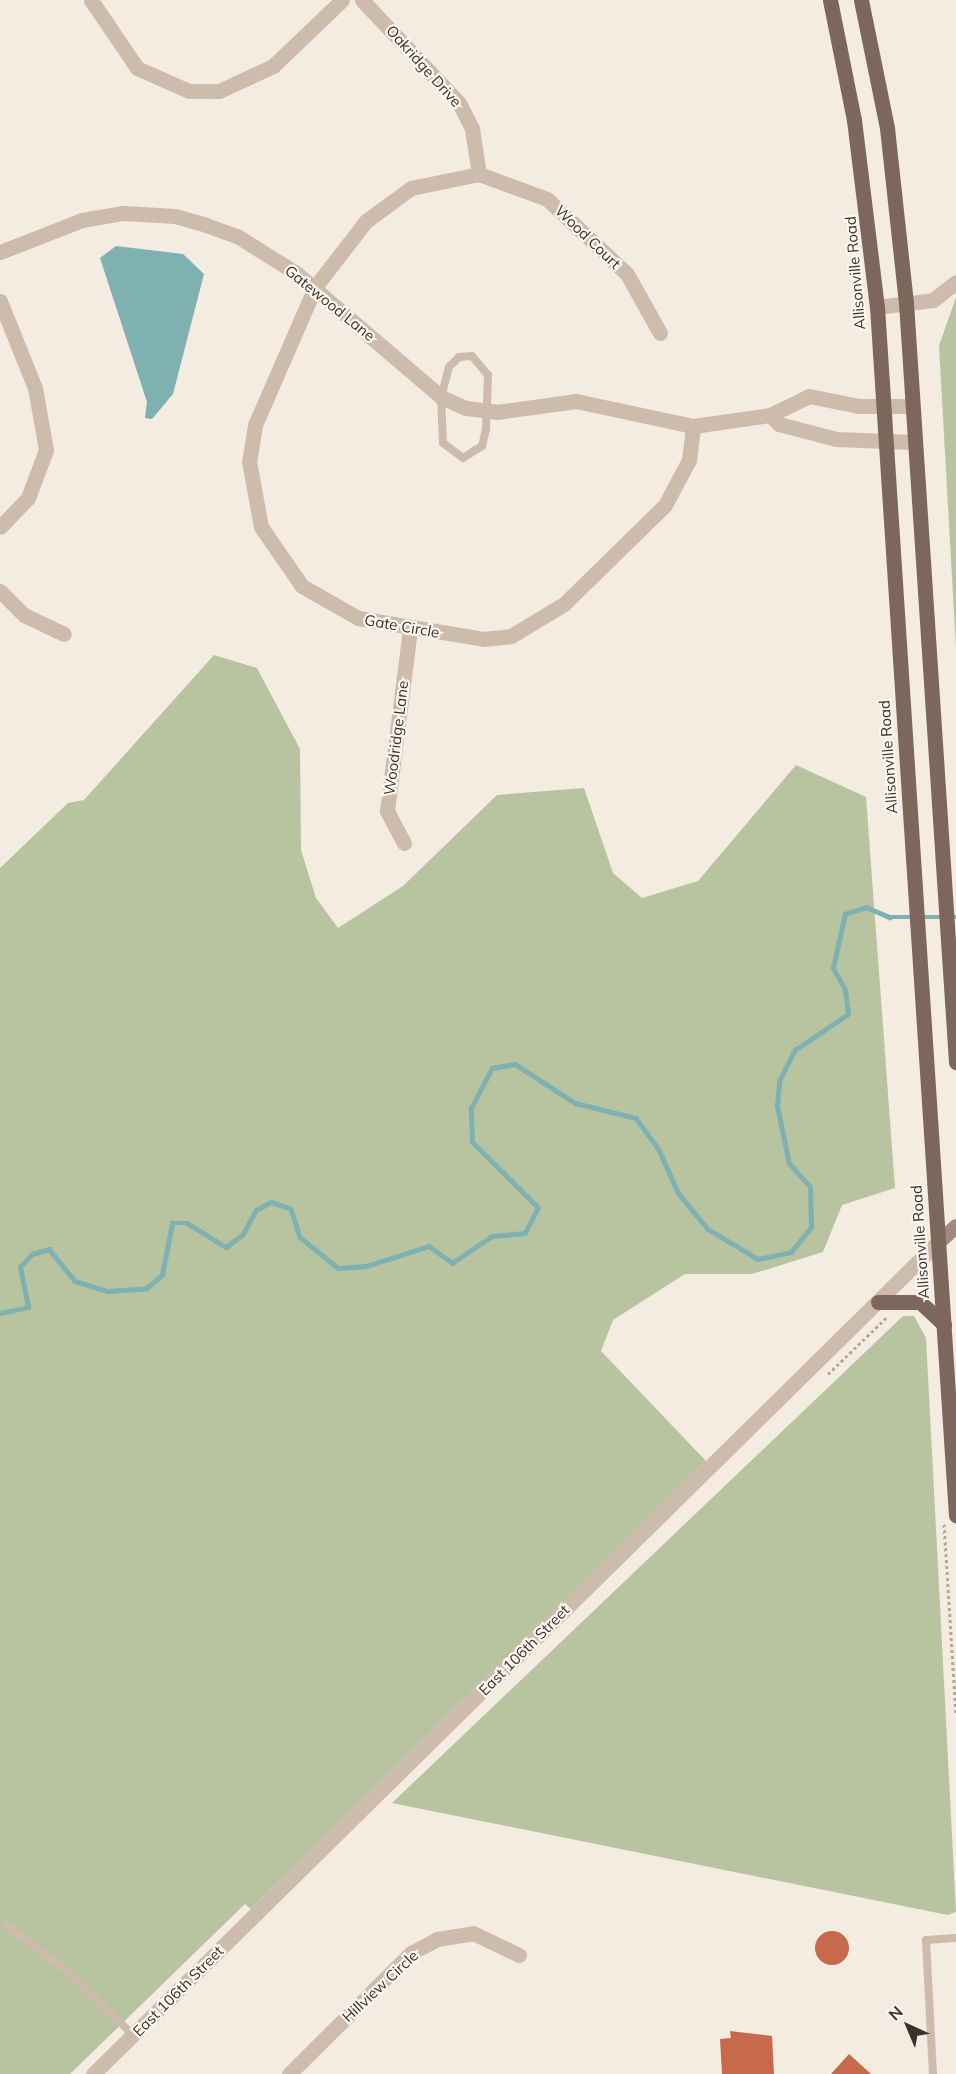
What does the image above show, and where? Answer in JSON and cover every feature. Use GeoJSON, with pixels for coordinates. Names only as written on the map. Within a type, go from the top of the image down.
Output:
{"type":"FeatureCollection","features":[{"type":"Feature","properties":{"kind":"main road","name":"Allisonville Road"},"geometry":{"type":"LineString","coordinates":[[830,0],[854,120],[877,307],[956,1515]]}},
{"type":"Feature","properties":{"kind":"main road"},"geometry":{"type":"LineString","coordinates":[[861,0],[891,158],[906,303],[956,1062]]}},
{"type":"Feature","properties":{"kind":"main road","name":"East 106th Street"},"geometry":{"type":"LineString","coordinates":[[938,1242],[956,1226]]}},
{"type":"Feature","properties":{"kind":"main road"},"geometry":{"type":"LineString","coordinates":[[878,1302],[920,1302],[944,1324]]}},
{"type":"Feature","properties":{"kind":"street"},"geometry":{"type":"LineString","coordinates":[[91,0],[137,68],[180,88],[219,91],[273,66],[342,0]]}},
{"type":"Feature","properties":{"kind":"street","name":"Oakridge Drive"},"geometry":{"type":"LineString","coordinates":[[362,0],[459,103],[472,129],[479,174]]}},
{"type":"Feature","properties":{"kind":"street","name":"Wood Court"},"geometry":{"type":"LineString","coordinates":[[315,287],[389,200],[430,181],[479,174],[517,183],[564,212],[641,292],[660,333]]}},
{"type":"Feature","properties":{"kind":"street","name":"Gatewood Lane"},"geometry":{"type":"LineString","coordinates":[[0,252],[82,220],[153,213],[237,236],[315,287],[441,397],[486,411],[576,400],[693,426],[770,415],[810,396],[883,406],[912,406]]}},
{"type":"Feature","properties":{"kind":"street"},"geometry":{"type":"LineString","coordinates":[[877,307],[933,300],[956,282]]}},
{"type":"Feature","properties":{"kind":"street","name":"Gate Circle"},"geometry":{"type":"LineString","coordinates":[[315,287],[255,425],[249,461],[261,527],[279,561],[327,605],[358,618],[410,629],[483,639],[511,636],[547,618],[673,494],[688,460],[693,426]]}},
{"type":"Feature","properties":{"kind":"street"},"geometry":{"type":"LineString","coordinates":[[0,301],[35,388],[46,450],[28,498],[0,527]]}},
{"type":"Feature","properties":{"kind":"street"},"geometry":{"type":"LineString","coordinates":[[770,415],[779,424],[836,439],[914,442]]}},
{"type":"Feature","properties":{"kind":"street"},"geometry":{"type":"LineString","coordinates":[[0,591],[24,615],[64,634]]}},
{"type":"Feature","properties":{"kind":"street","name":"Woodridge Lane"},"geometry":{"type":"LineString","coordinates":[[404,843],[387,811],[410,629]]}},
{"type":"Feature","properties":{"kind":"street","name":"East 106th Street"},"geometry":{"type":"LineString","coordinates":[[93,2074],[938,1242]]}},
{"type":"Feature","properties":{"kind":"street","name":"Hillview Circle"},"geometry":{"type":"LineString","coordinates":[[289,2074],[411,1953],[436,1939],[473,1933],[519,1955]]}},
{"type":"Feature","properties":{"kind":"lane"},"geometry":{"type":"LineString","coordinates":[[472,356],[488,375],[486,411],[482,446],[464,458],[443,443],[441,397],[449,367],[459,357],[472,356]]}},
{"type":"Feature","properties":{"kind":"lane"},"geometry":{"type":"LineString","coordinates":[[8,1926],[68,1972],[133,2035]]}},
{"type":"Feature","properties":{"kind":"lane"},"geometry":{"type":"LineString","coordinates":[[933,2074],[926,1940],[956,1938]]}},
{"type":"Feature","properties":{"kind":"green space"},"geometry":{"type":"Polygon","coordinates":[[[956,297],[956,648],[939,346],[956,297]]]}},
{"type":"Feature","properties":{"kind":"green space"},"geometry":{"type":"Polygon","coordinates":[[[214,655],[257,668],[300,749],[301,850],[316,898],[338,928],[403,886],[497,795],[584,788],[613,873],[642,898],[698,881],[796,765],[866,797],[895,1188],[842,1205],[823,1252],[752,1274],[685,1274],[613,1320],[601,1351],[706,1461],[251,1909],[245,1904],[70,2074],[0,2074],[0,868],[68,803],[84,800],[214,655]]]}},
{"type":"Feature","properties":{"kind":"green space"},"geometry":{"type":"Polygon","coordinates":[[[903,1316],[914,1316],[926,1338],[956,1912],[948,1915],[392,1803],[903,1316]]]}},
{"type":"Feature","properties":{"kind":"water"},"geometry":{"type":"Polygon","coordinates":[[[116,246],[183,254],[204,274],[173,394],[152,419],[145,418],[147,402],[100,258],[116,246]]]}},
{"type":"Feature","properties":{"kind":"building"},"geometry":{"type":"Polygon","coordinates":[[[832,1931],[844,1936],[849,1948],[844,1960],[832,1965],[820,1960],[815,1948],[820,1936],[832,1931]]]}},
{"type":"Feature","properties":{"kind":"building"},"geometry":{"type":"Polygon","coordinates":[[[730,2031],[772,2036],[774,2074],[722,2074],[720,2039],[731,2038],[730,2031]]]}},
{"type":"Feature","properties":{"kind":"building"},"geometry":{"type":"Polygon","coordinates":[[[849,2054],[871,2074],[831,2074],[849,2054]]]}},
{"type":"Feature","properties":{"kind":"waterway"},"geometry":{"type":"LineString","coordinates":[[0,1313],[28,1307],[20,1267],[32,1254],[49,1249],[75,1281],[108,1291],[147,1288],[162,1275],[172,1223],[187,1223],[226,1247],[243,1234],[256,1210],[271,1202],[291,1209],[300,1237],[338,1268],[367,1266],[429,1246],[452,1263],[492,1236],[525,1233],[538,1208],[472,1142],[471,1108],[492,1068],[515,1064],[575,1103],[636,1118],[659,1150],[679,1194],[708,1229],[758,1259],[791,1252],[811,1227],[810,1187],[789,1164],[777,1106],[779,1081],[795,1050],[848,1014],[845,990],[833,968],[845,914],[866,907],[890,917],[956,917]]}}]}
